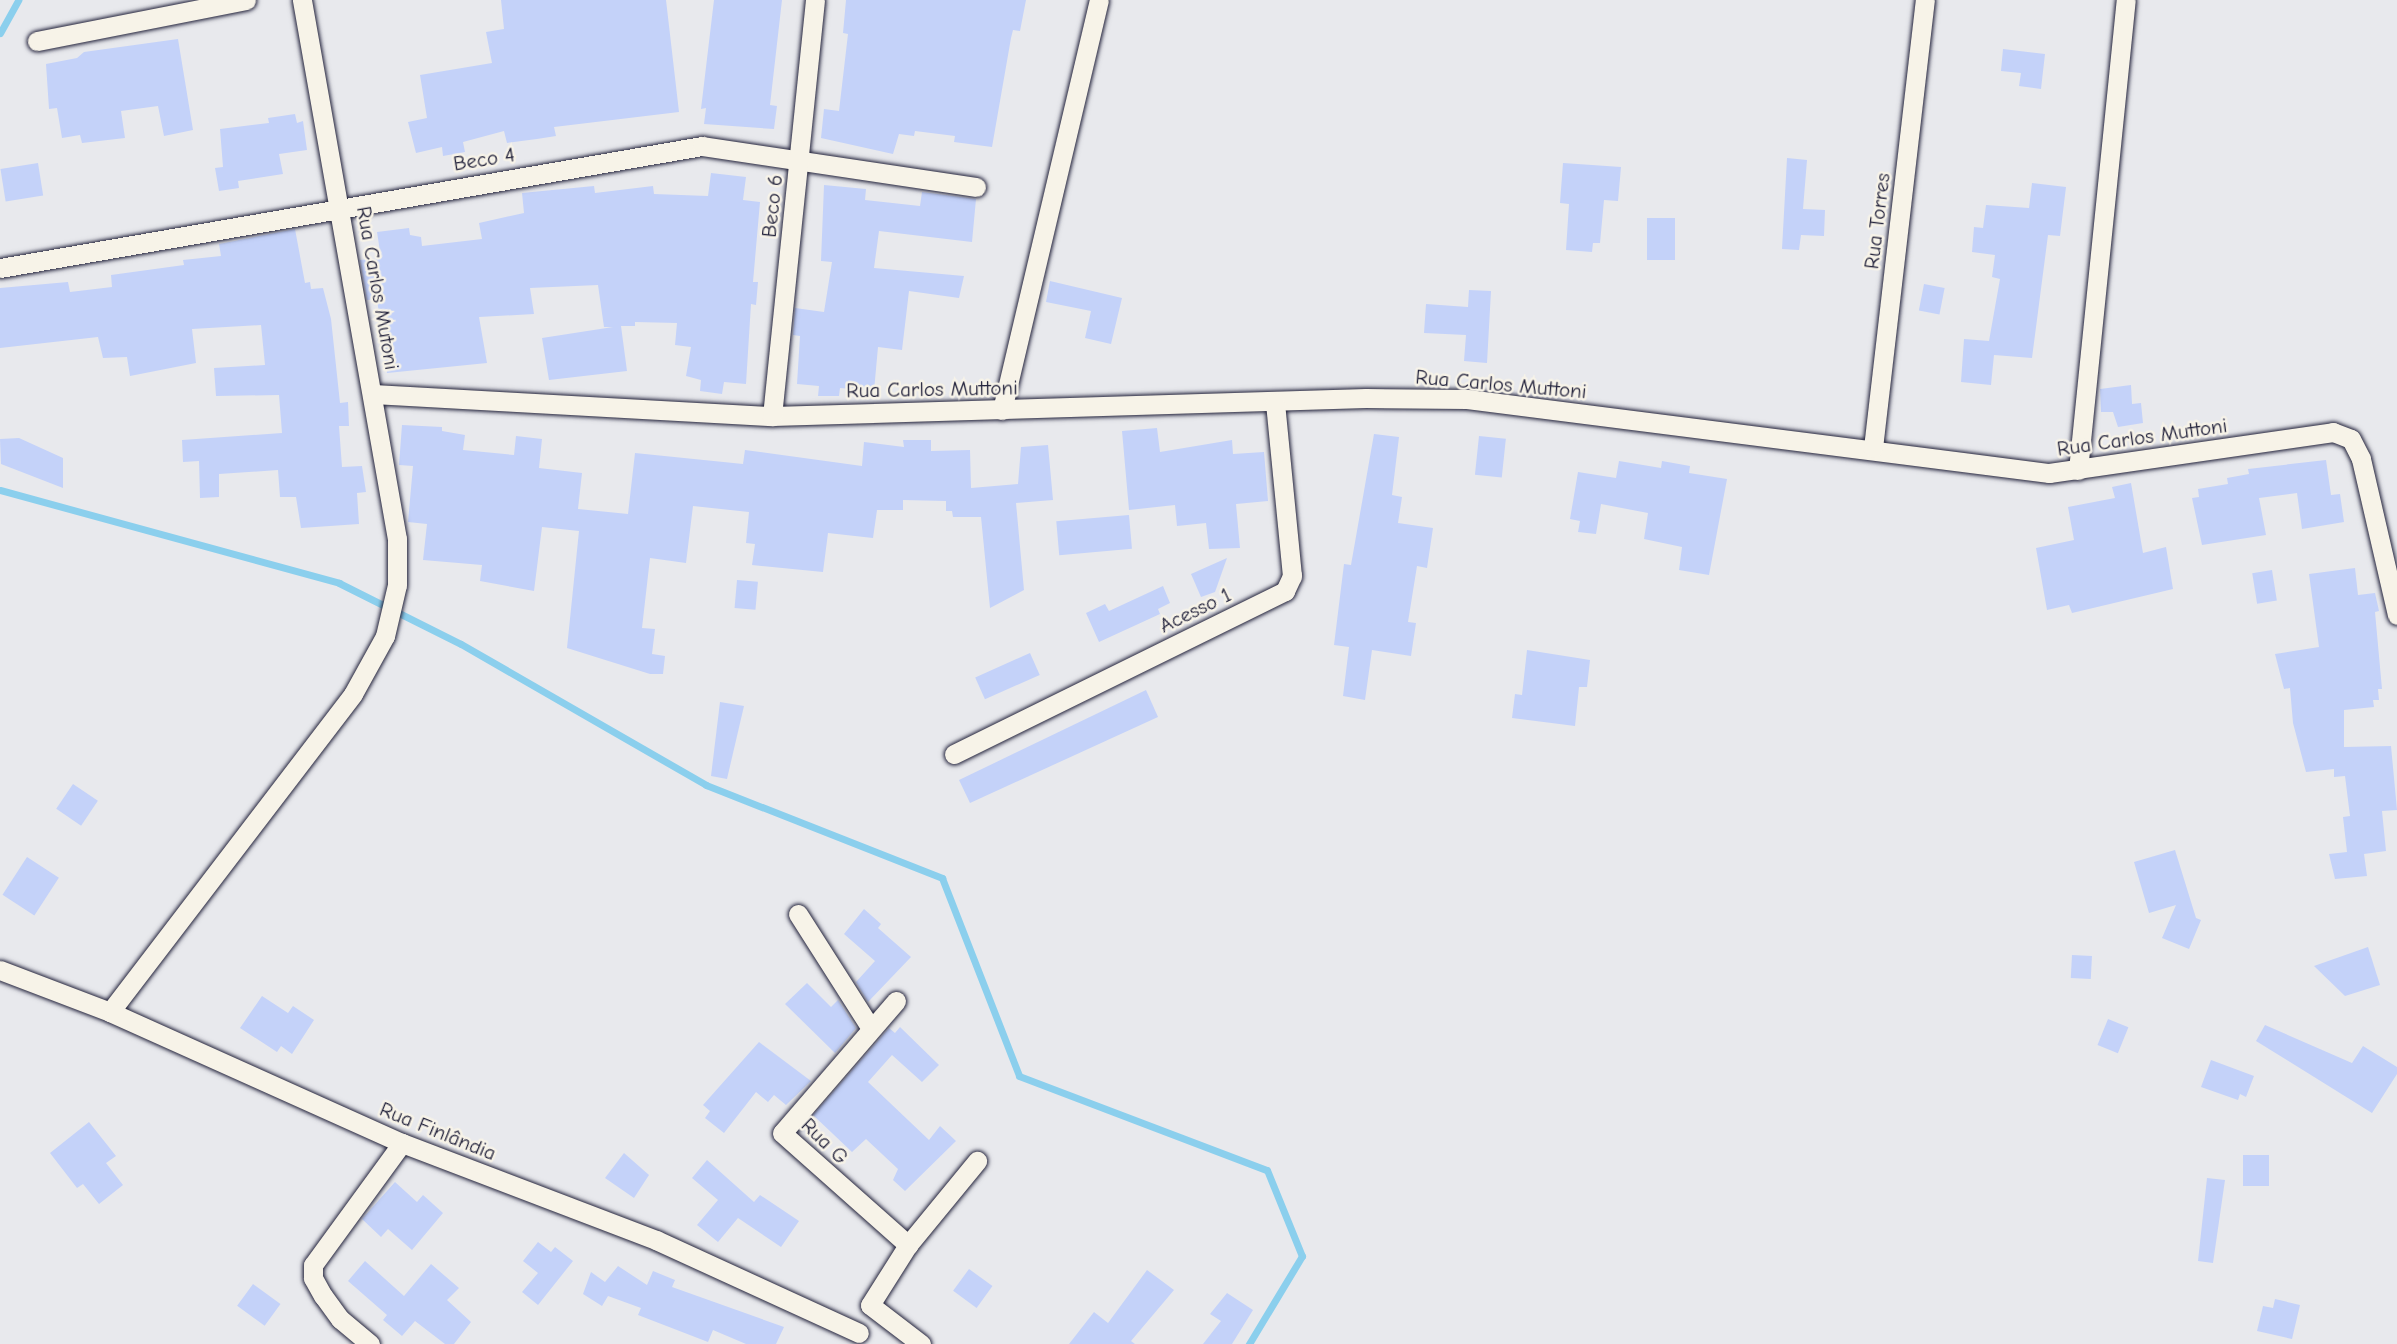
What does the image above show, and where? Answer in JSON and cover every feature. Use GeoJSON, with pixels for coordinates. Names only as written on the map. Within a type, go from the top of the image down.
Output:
{"type":"FeatureCollection","features":[{"type":"Feature","properties":{"kind":"street"},"geometry":{"type":"LineString","coordinates":[[37,41],[246,0]]}},
{"type":"Feature","properties":{"kind":"street","name":"Rua Carlos Mutoni"},"geometry":{"type":"LineString","coordinates":[[110,1012],[353,694],[385,636],[397,585],[397,539],[302,0]]}},
{"type":"Feature","properties":{"kind":"street","name":"Beco 6"},"geometry":{"type":"LineString","coordinates":[[772,416],[815,0]]}},
{"type":"Feature","properties":{"kind":"street"},"geometry":{"type":"LineString","coordinates":[[1002,410],[1099,0]]}},
{"type":"Feature","properties":{"kind":"street","name":"Rua Torres"},"geometry":{"type":"LineString","coordinates":[[1874,448],[1925,0]]}},
{"type":"Feature","properties":{"kind":"street"},"geometry":{"type":"LineString","coordinates":[[2078,470],[2126,0]]}},
{"type":"Feature","properties":{"kind":"street","name":"Beco 4"},"geometry":{"type":"LineString","coordinates":[[0,268],[340,206],[702,146],[976,187]]}},
{"type":"Feature","properties":{"kind":"street","name":"Rua Carlos Muttoni"},"geometry":{"type":"LineString","coordinates":[[373,394],[772,416],[1275,403],[1366,398],[1467,399],[1874,448],[2049,473],[2333,432],[2351,439],[2361,459],[2397,615]]}},
{"type":"Feature","properties":{"kind":"street","name":"Acesso 1"},"geometry":{"type":"LineString","coordinates":[[954,754],[1285,591],[1292,576],[1275,403]]}},
{"type":"Feature","properties":{"kind":"street"},"geometry":{"type":"LineString","coordinates":[[798,914],[870,1027],[896,1001]]}},
{"type":"Feature","properties":{"kind":"street","name":"Rua Finlândia"},"geometry":{"type":"LineString","coordinates":[[0,970],[110,1012],[402,1143],[656,1240],[857,1338]]}},
{"type":"Feature","properties":{"kind":"street","name":"Rua G"},"geometry":{"type":"LineString","coordinates":[[870,1027],[782,1133],[908,1245]]}},
{"type":"Feature","properties":{"kind":"street"},"geometry":{"type":"LineString","coordinates":[[370,1344],[340,1319],[323,1296],[313,1278],[313,1265],[402,1143]]}},
{"type":"Feature","properties":{"kind":"street"},"geometry":{"type":"LineString","coordinates":[[857,1338],[870,1305],[908,1245],[977,1161]]}},
{"type":"Feature","properties":{"kind":"street"},"geometry":{"type":"LineString","coordinates":[[870,1305],[922,1344]]}},
{"type":"Feature","properties":{"kind":"building"},"geometry":{"type":"Polygon","coordinates":[[[501,0],[666,0],[679,112],[554,127],[556,136],[507,143],[504,131],[463,142],[465,152],[443,156],[442,147],[416,153],[408,122],[427,118],[420,75],[492,63],[486,32],[504,29],[501,0]]]}},
{"type":"Feature","properties":{"kind":"building"},"geometry":{"type":"Polygon","coordinates":[[[714,0],[782,0],[770,105],[777,106],[774,129],[704,124],[706,108],[701,109],[714,0]]]}},
{"type":"Feature","properties":{"kind":"building"},"geometry":{"type":"Polygon","coordinates":[[[846,0],[1026,0],[1020,31],[1013,30],[1011,38],[992,147],[954,142],[955,136],[915,131],[914,136],[899,134],[893,154],[821,138],[824,109],[839,111],[848,34],[843,33],[846,0]]]}},
{"type":"Feature","properties":{"kind":"building"},"geometry":{"type":"Polygon","coordinates":[[[178,39],[193,130],[164,136],[158,106],[121,111],[125,138],[82,143],[80,135],[62,138],[57,108],[49,109],[46,64],[77,58],[84,52],[178,39]]]}},
{"type":"Feature","properties":{"kind":"building"},"geometry":{"type":"Polygon","coordinates":[[[2003,49],[2045,54],[2041,89],[2019,86],[2021,73],[2001,71],[2003,49]]]}},
{"type":"Feature","properties":{"kind":"building"},"geometry":{"type":"Polygon","coordinates":[[[295,114],[297,123],[303,121],[307,150],[279,154],[283,174],[238,181],[239,188],[219,191],[215,168],[223,167],[220,129],[269,123],[268,118],[295,114]]]}},
{"type":"Feature","properties":{"kind":"building"},"geometry":{"type":"Polygon","coordinates":[[[1787,158],[1807,160],[1803,209],[1825,210],[1824,236],[1801,235],[1799,250],[1782,249],[1787,158]]]}},
{"type":"Feature","properties":{"kind":"building"},"geometry":{"type":"Polygon","coordinates":[[[38,163],[43,196],[6,202],[0,169],[38,163]]]}},
{"type":"Feature","properties":{"kind":"building"},"geometry":{"type":"Polygon","coordinates":[[[1563,163],[1621,167],[1618,201],[1604,200],[1600,243],[1593,243],[1592,252],[1566,250],[1569,204],[1560,203],[1563,163]]]}},
{"type":"Feature","properties":{"kind":"building"},"geometry":{"type":"Polygon","coordinates":[[[711,173],[746,177],[743,200],[760,202],[753,282],[758,282],[756,305],[751,304],[746,384],[724,382],[722,394],[700,391],[701,380],[686,376],[691,347],[675,345],[677,323],[635,322],[635,326],[621,326],[627,371],[549,380],[542,338],[613,327],[604,327],[598,285],[530,288],[534,314],[479,317],[487,363],[387,373],[377,299],[367,300],[360,260],[381,258],[377,232],[409,228],[410,235],[421,237],[422,246],[482,239],[479,223],[524,213],[522,193],[594,186],[595,193],[653,186],[654,194],[708,196],[711,173]]]}},
{"type":"Feature","properties":{"kind":"building"},"geometry":{"type":"Polygon","coordinates":[[[2032,183],[2066,187],[2060,236],[2048,235],[2032,358],[1994,355],[1991,385],[1961,382],[1964,339],[1989,341],[2000,279],[1992,277],[1995,255],[1972,252],[1974,227],[1983,228],[1986,205],[2029,208],[2032,183]]]}},
{"type":"Feature","properties":{"kind":"building"},"geometry":{"type":"Polygon","coordinates":[[[824,185],[866,189],[865,200],[920,206],[922,192],[976,199],[972,242],[879,231],[874,268],[964,276],[959,298],[909,291],[902,350],[878,347],[874,391],[840,388],[839,396],[818,396],[819,386],[797,384],[800,336],[793,335],[795,308],[824,312],[832,262],[821,261],[824,185]]]}},
{"type":"Feature","properties":{"kind":"building"},"geometry":{"type":"Polygon","coordinates":[[[1647,218],[1675,218],[1675,260],[1647,260],[1647,218]]]}},
{"type":"Feature","properties":{"kind":"building"},"geometry":{"type":"Polygon","coordinates":[[[295,229],[305,283],[310,282],[311,289],[323,288],[331,319],[340,403],[348,402],[349,426],[339,426],[342,467],[362,466],[366,492],[357,493],[359,524],[301,528],[296,497],[280,497],[278,470],[219,474],[219,497],[200,498],[199,461],[183,462],[182,440],[282,433],[279,395],[216,396],[214,368],[265,365],[261,325],[192,329],[196,363],[130,376],[127,357],[103,358],[98,337],[0,348],[0,288],[68,282],[70,292],[112,287],[111,275],[184,265],[183,260],[221,256],[219,244],[295,229]]]}},
{"type":"Feature","properties":{"kind":"building"},"geometry":{"type":"Polygon","coordinates":[[[1050,281],[1122,298],[1111,344],[1085,338],[1091,311],[1046,302],[1050,281]]]}},
{"type":"Feature","properties":{"kind":"building"},"geometry":{"type":"Polygon","coordinates":[[[1924,284],[1945,288],[1939,315],[1919,311],[1924,284]]]}},
{"type":"Feature","properties":{"kind":"building"},"geometry":{"type":"Polygon","coordinates":[[[1469,290],[1491,291],[1487,363],[1464,361],[1466,335],[1424,333],[1426,304],[1468,307],[1469,290]]]}},
{"type":"Feature","properties":{"kind":"building"},"geometry":{"type":"Polygon","coordinates":[[[2131,385],[2132,404],[2141,403],[2143,423],[2118,427],[2113,412],[2101,412],[2100,389],[2131,385]]]}},
{"type":"Feature","properties":{"kind":"building"},"geometry":{"type":"Polygon","coordinates":[[[402,425],[442,427],[442,431],[465,435],[463,450],[514,455],[516,436],[542,439],[539,468],[582,473],[578,509],[628,514],[635,453],[743,464],[745,450],[862,466],[864,442],[904,447],[903,440],[931,440],[931,451],[970,450],[971,488],[1018,484],[1021,447],[1048,445],[1053,500],[1016,503],[1024,590],[990,608],[981,517],[953,517],[952,511],[946,511],[946,501],[903,500],[903,510],[877,510],[873,538],[828,533],[823,572],[752,565],[755,544],[746,543],[749,512],[693,506],[686,563],[650,558],[642,628],[655,629],[652,654],[665,656],[663,674],[650,674],[567,648],[579,531],[542,527],[534,591],[480,581],[482,565],[423,560],[427,524],[408,522],[413,466],[399,465],[402,425]]]}},
{"type":"Feature","properties":{"kind":"building"},"geometry":{"type":"Polygon","coordinates":[[[1157,428],[1160,452],[1232,440],[1233,454],[1264,452],[1268,501],[1236,504],[1240,548],[1209,549],[1206,523],[1177,526],[1175,505],[1129,510],[1122,431],[1157,428]]]}},
{"type":"Feature","properties":{"kind":"building"},"geometry":{"type":"Polygon","coordinates":[[[1374,434],[1399,437],[1392,495],[1402,497],[1398,523],[1433,528],[1427,568],[1417,566],[1408,622],[1416,623],[1411,656],[1372,650],[1365,700],[1343,696],[1349,647],[1334,645],[1344,564],[1351,565],[1374,434]]]}},
{"type":"Feature","properties":{"kind":"building"},"geometry":{"type":"Polygon","coordinates":[[[1479,436],[1506,439],[1502,478],[1475,475],[1479,436]]]}},
{"type":"Feature","properties":{"kind":"building"},"geometry":{"type":"Polygon","coordinates":[[[19,438],[63,458],[63,488],[1,464],[0,439],[19,438]]]}},
{"type":"Feature","properties":{"kind":"building"},"geometry":{"type":"Polygon","coordinates":[[[2326,460],[2331,495],[2340,494],[2344,522],[2302,529],[2297,493],[2259,498],[2266,535],[2202,545],[2192,498],[2199,497],[2198,489],[2228,484],[2227,478],[2249,474],[2248,469],[2326,460]]]}},
{"type":"Feature","properties":{"kind":"building"},"geometry":{"type":"Polygon","coordinates":[[[1619,461],[1661,468],[1662,461],[1690,466],[1689,473],[1727,479],[1709,575],[1679,570],[1682,547],[1644,539],[1648,513],[1601,504],[1596,534],[1578,532],[1580,521],[1570,519],[1578,472],[1616,478],[1619,461]]]}},
{"type":"Feature","properties":{"kind":"building"},"geometry":{"type":"Polygon","coordinates":[[[2131,483],[2143,553],[2166,547],[2173,589],[2072,613],[2069,605],[2047,610],[2036,548],[2074,540],[2068,507],[2115,498],[2112,487],[2131,483]]]}},
{"type":"Feature","properties":{"kind":"building"},"geometry":{"type":"Polygon","coordinates":[[[1129,515],[1132,549],[1059,555],[1056,521],[1129,515]]]}},
{"type":"Feature","properties":{"kind":"building"},"geometry":{"type":"Polygon","coordinates":[[[1227,558],[1215,592],[1201,597],[1191,574],[1227,558]]]}},
{"type":"Feature","properties":{"kind":"building"},"geometry":{"type":"Polygon","coordinates":[[[2355,568],[2358,595],[2375,593],[2379,611],[2375,612],[2382,689],[2378,689],[2379,700],[2373,700],[2374,707],[2344,710],[2344,747],[2391,746],[2397,810],[2382,811],[2386,851],[2364,854],[2367,876],[2335,879],[2329,854],[2347,852],[2343,817],[2350,816],[2345,776],[2334,777],[2334,769],[2306,772],[2293,723],[2290,688],[2284,689],[2275,654],[2319,647],[2309,574],[2355,568]]]}},
{"type":"Feature","properties":{"kind":"building"},"geometry":{"type":"Polygon","coordinates":[[[2272,570],[2277,601],[2257,604],[2252,573],[2272,570]]]}},
{"type":"Feature","properties":{"kind":"building"},"geometry":{"type":"Polygon","coordinates":[[[737,580],[758,582],[755,610],[735,608],[737,580]]]}},
{"type":"Feature","properties":{"kind":"building"},"geometry":{"type":"Polygon","coordinates":[[[1163,586],[1170,603],[1158,609],[1160,614],[1099,642],[1086,613],[1105,604],[1109,611],[1163,586]]]}},
{"type":"Feature","properties":{"kind":"building"},"geometry":{"type":"Polygon","coordinates":[[[1527,650],[1590,660],[1587,687],[1579,687],[1575,726],[1512,718],[1515,694],[1522,695],[1527,650]]]}},
{"type":"Feature","properties":{"kind":"building"},"geometry":{"type":"Polygon","coordinates":[[[1030,653],[1040,675],[985,699],[975,677],[1030,653]]]}},
{"type":"Feature","properties":{"kind":"building"},"geometry":{"type":"Polygon","coordinates":[[[1146,690],[1158,717],[970,803],[959,780],[1146,690]]]}},
{"type":"Feature","properties":{"kind":"building"},"geometry":{"type":"Polygon","coordinates":[[[720,702],[744,706],[727,779],[711,776],[720,702]]]}},
{"type":"Feature","properties":{"kind":"building"},"geometry":{"type":"Polygon","coordinates":[[[73,784],[98,801],[81,826],[56,809],[73,784]]]}},
{"type":"Feature","properties":{"kind":"building"},"geometry":{"type":"Polygon","coordinates":[[[2175,850],[2196,918],[2201,920],[2189,949],[2162,938],[2176,905],[2149,913],[2134,862],[2175,850]]]}},
{"type":"Feature","properties":{"kind":"building"},"geometry":{"type":"Polygon","coordinates":[[[27,857],[59,878],[34,915],[2,895],[27,857]]]}},
{"type":"Feature","properties":{"kind":"building"},"geometry":{"type":"Polygon","coordinates":[[[864,909],[881,924],[878,928],[911,957],[868,1002],[856,982],[875,961],[844,934],[864,909]]]}},
{"type":"Feature","properties":{"kind":"building"},"geometry":{"type":"Polygon","coordinates":[[[2368,947],[2380,985],[2345,996],[2314,966],[2368,947]]]}},
{"type":"Feature","properties":{"kind":"building"},"geometry":{"type":"Polygon","coordinates":[[[2072,955],[2092,956],[2091,979],[2071,978],[2072,955]]]}},
{"type":"Feature","properties":{"kind":"building"},"geometry":{"type":"Polygon","coordinates":[[[807,983],[831,1007],[838,1000],[856,1028],[835,1053],[785,1004],[807,983]]]}},
{"type":"Feature","properties":{"kind":"building"},"geometry":{"type":"Polygon","coordinates":[[[262,996],[288,1013],[293,1006],[314,1020],[292,1054],[281,1046],[277,1052],[240,1028],[262,996]]]}},
{"type":"Feature","properties":{"kind":"building"},"geometry":{"type":"Polygon","coordinates":[[[2108,1019],[2128,1027],[2118,1053],[2098,1045],[2108,1019]]]}},
{"type":"Feature","properties":{"kind":"building"},"geometry":{"type":"Polygon","coordinates":[[[2265,1025],[2352,1063],[2363,1046],[2397,1067],[2397,1074],[2372,1113],[2256,1041],[2265,1025]]]}},
{"type":"Feature","properties":{"kind":"building"},"geometry":{"type":"Polygon","coordinates":[[[900,1027],[939,1065],[922,1082],[892,1055],[868,1082],[929,1140],[940,1126],[956,1141],[905,1191],[893,1180],[898,1169],[866,1139],[852,1152],[813,1115],[889,1028],[895,1033],[900,1027]]]}},
{"type":"Feature","properties":{"kind":"building"},"geometry":{"type":"Polygon","coordinates":[[[759,1042],[811,1081],[786,1105],[774,1095],[768,1102],[756,1092],[724,1133],[705,1118],[710,1111],[703,1105],[759,1042]]]}},
{"type":"Feature","properties":{"kind":"building"},"geometry":{"type":"Polygon","coordinates":[[[2211,1060],[2254,1076],[2246,1097],[2240,1094],[2238,1100],[2201,1087],[2211,1060]]]}},
{"type":"Feature","properties":{"kind":"building"},"geometry":{"type":"Polygon","coordinates":[[[89,1122],[116,1156],[106,1163],[123,1185],[99,1204],[83,1184],[77,1188],[50,1153],[89,1122]]]}},
{"type":"Feature","properties":{"kind":"building"},"geometry":{"type":"Polygon","coordinates":[[[624,1153],[649,1175],[634,1198],[605,1178],[624,1153]]]}},
{"type":"Feature","properties":{"kind":"building"},"geometry":{"type":"Polygon","coordinates":[[[2243,1155],[2269,1155],[2269,1186],[2243,1186],[2243,1155]]]}},
{"type":"Feature","properties":{"kind":"building"},"geometry":{"type":"Polygon","coordinates":[[[707,1160],[754,1202],[760,1195],[799,1221],[781,1247],[738,1218],[718,1242],[697,1225],[718,1200],[692,1178],[707,1160]]]}},
{"type":"Feature","properties":{"kind":"building"},"geometry":{"type":"Polygon","coordinates":[[[2207,1178],[2225,1180],[2213,1263],[2198,1261],[2207,1178]]]}},
{"type":"Feature","properties":{"kind":"building"},"geometry":{"type":"Polygon","coordinates":[[[395,1182],[417,1202],[423,1195],[443,1213],[412,1250],[388,1229],[381,1237],[362,1219],[395,1182]]]}},
{"type":"Feature","properties":{"kind":"building"},"geometry":{"type":"Polygon","coordinates":[[[538,1242],[551,1252],[555,1247],[573,1261],[538,1305],[522,1292],[538,1273],[523,1261],[538,1242]]]}},
{"type":"Feature","properties":{"kind":"building"},"geometry":{"type":"Polygon","coordinates":[[[365,1261],[404,1296],[431,1264],[459,1288],[447,1300],[471,1322],[454,1344],[445,1344],[415,1321],[402,1336],[383,1320],[387,1315],[348,1281],[365,1261]]]}},
{"type":"Feature","properties":{"kind":"building"},"geometry":{"type":"Polygon","coordinates":[[[618,1266],[647,1285],[653,1271],[675,1280],[672,1287],[784,1327],[776,1344],[746,1344],[713,1330],[708,1342],[638,1315],[641,1308],[608,1296],[602,1306],[583,1294],[591,1272],[605,1282],[618,1266]]]}},
{"type":"Feature","properties":{"kind":"building"},"geometry":{"type":"Polygon","coordinates":[[[969,1269],[992,1286],[977,1308],[953,1291],[969,1269]]]}},
{"type":"Feature","properties":{"kind":"building"},"geometry":{"type":"Polygon","coordinates":[[[1147,1270],[1174,1290],[1131,1341],[1135,1344],[1069,1344],[1094,1312],[1108,1323],[1147,1270]]]}},
{"type":"Feature","properties":{"kind":"building"},"geometry":{"type":"Polygon","coordinates":[[[253,1284],[281,1304],[265,1326],[237,1306],[253,1284]]]}},
{"type":"Feature","properties":{"kind":"building"},"geometry":{"type":"Polygon","coordinates":[[[1227,1293],[1253,1310],[1232,1344],[1203,1344],[1221,1321],[1210,1314],[1227,1293]]]}},
{"type":"Feature","properties":{"kind":"building"},"geometry":{"type":"Polygon","coordinates":[[[2275,1299],[2300,1305],[2292,1339],[2257,1331],[2263,1306],[2273,1308],[2275,1299]]]}},
{"type":"Feature","properties":{"kind":"waterway"},"geometry":{"type":"LineString","coordinates":[[0,33],[18,0]]}},
{"type":"Feature","properties":{"kind":"waterway"},"geometry":{"type":"LineString","coordinates":[[0,490],[339,583],[461,644],[706,785],[942,878],[1019,1076],[1267,1170],[1302,1256],[1249,1344]]}}]}
